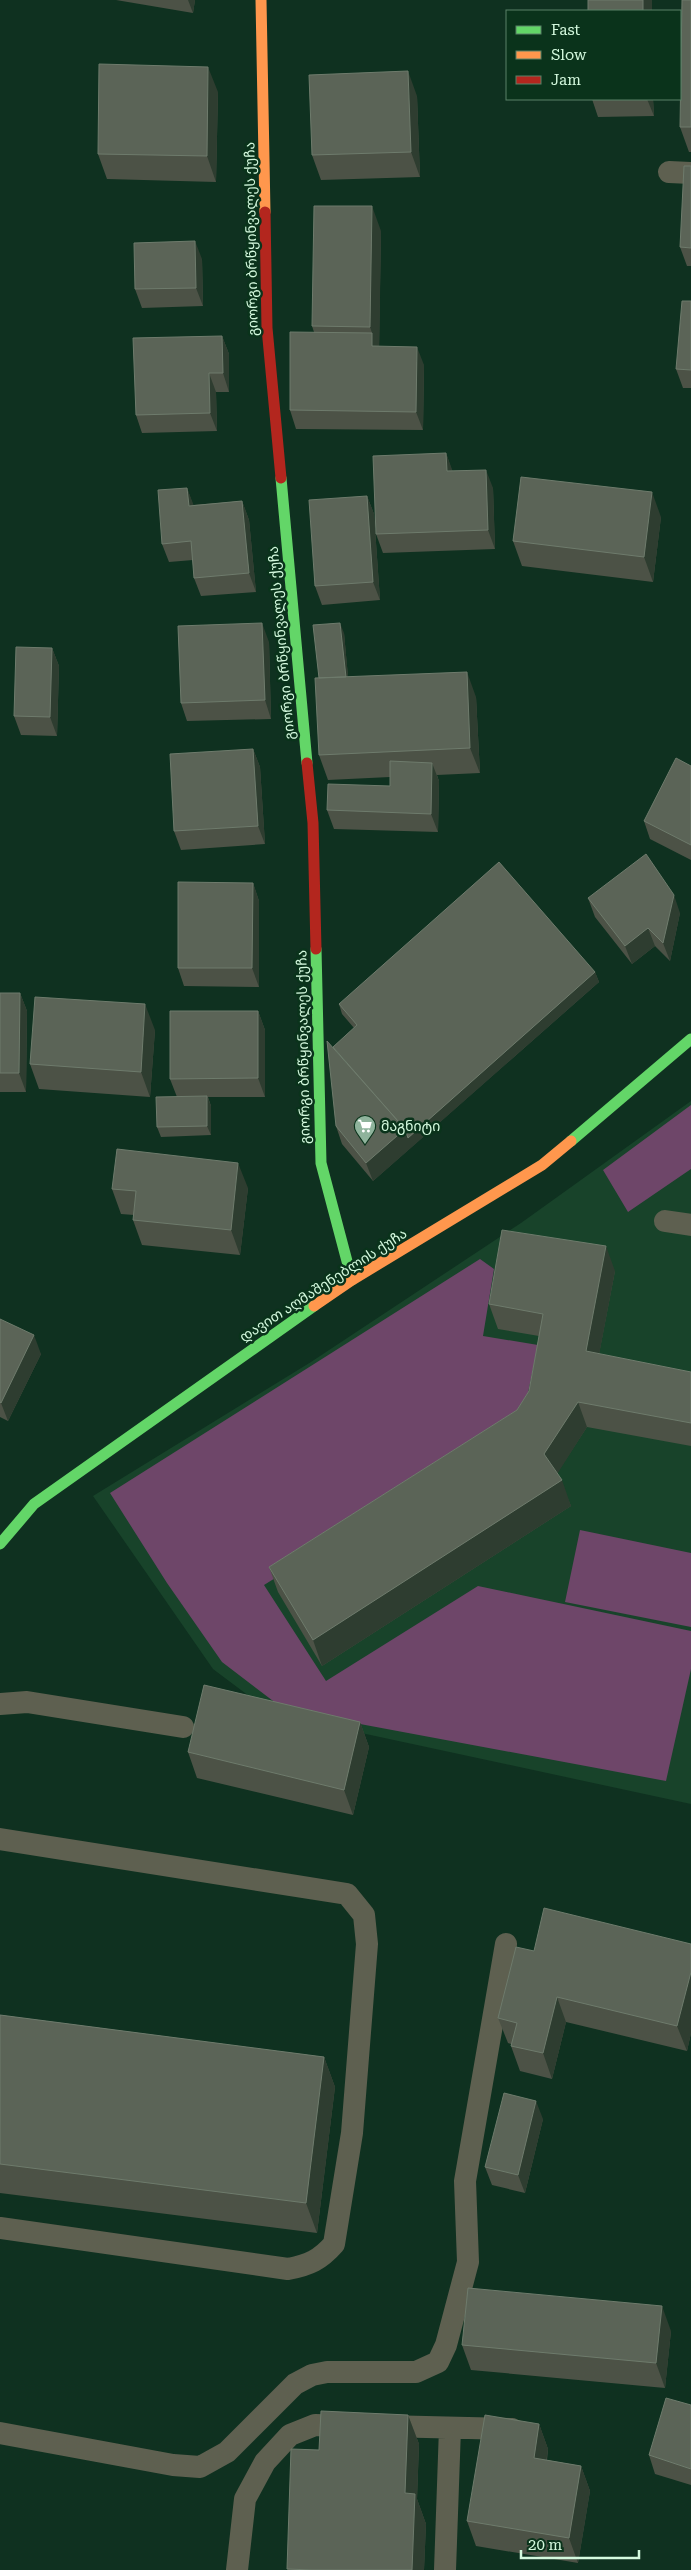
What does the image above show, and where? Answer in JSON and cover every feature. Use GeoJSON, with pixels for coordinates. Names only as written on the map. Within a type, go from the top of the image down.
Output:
{"type":"FeatureCollection","features":[{"type":"Feature","properties":{"kind":"street","name":"გიორგი ბრწყინვალეს ქუჩა"},"geometry":{"type":"LineString","coordinates":[[261,0],[267,328],[313,823],[321,1163],[352,1280]]}},
{"type":"Feature","properties":{"kind":"street","name":"დავით აღმაშენებლის ქუჩა"},"geometry":{"type":"LineString","coordinates":[[0,1544],[34,1504],[352,1280],[542,1165],[691,1039]]}},
{"type":"Feature","properties":{"kind":"lane"},"geometry":{"type":"LineString","coordinates":[[665,1222],[691,1225]]}},
{"type":"Feature","properties":{"kind":"lane"},"geometry":{"type":"LineString","coordinates":[[0,1704],[27,1702],[183,1727]]}},
{"type":"Feature","properties":{"kind":"lane"},"geometry":{"type":"LineString","coordinates":[[0,1839],[347,1894],[364,1915],[367,1944],[352,2133],[334,2244],[323,2258],[307,2266],[288,2269],[0,2228]]}},
{"type":"Feature","properties":{"kind":"lane"},"geometry":{"type":"LineString","coordinates":[[0,2433],[173,2466],[200,2467],[227,2452],[295,2384],[312,2375],[327,2372],[416,2372],[438,2362],[446,2345],[468,2262],[465,2181],[506,1944]]}},
{"type":"Feature","properties":{"kind":"lane"},"geometry":{"type":"LineString","coordinates":[[237,2570],[245,2499],[265,2462],[290,2436],[315,2425],[512,2429]]}},
{"type":"Feature","properties":{"kind":"lane"},"geometry":{"type":"LineString","coordinates":[[445,2570],[450,2428]]}},
{"type":"Feature","properties":{"kind":"shaded area"},"geometry":{"type":"Polygon","coordinates":[[[691,1101],[691,1804],[273,1714],[213,1669],[93,1496],[311,1362],[521,1223],[691,1101]]]}},
{"type":"Feature","properties":{"kind":"shaded area"},"geometry":{"type":"Polygon","coordinates":[[[691,1105],[691,1169],[628,1212],[603,1170],[691,1105]]]}},
{"type":"Feature","properties":{"kind":"shaded area"},"geometry":{"type":"Polygon","coordinates":[[[480,1259],[494,1269],[483,1336],[538,1345],[524,1412],[511,1432],[264,1585],[326,1681],[478,1586],[691,1631],[691,1669],[666,1781],[285,1710],[222,1662],[167,1583],[110,1493],[480,1259]]]}},
{"type":"Feature","properties":{"kind":"shaded area"},"geometry":{"type":"Polygon","coordinates":[[[580,1530],[691,1553],[691,1627],[565,1602],[580,1530]]]}},
{"type":"Feature","properties":{"kind":"building"},"geometry":{"type":"Polygon","coordinates":[[[588,0],[643,0],[643,10],[588,10],[588,0]]]}},
{"type":"Feature","properties":{"kind":"building"},"geometry":{"type":"Polygon","coordinates":[[[682,0],[691,0],[691,127],[680,127],[682,0]]]}},
{"type":"Feature","properties":{"kind":"building"},"geometry":{"type":"Polygon","coordinates":[[[99,64],[208,67],[207,156],[98,154],[99,64]]]}},
{"type":"Feature","properties":{"kind":"building"},"geometry":{"type":"Polygon","coordinates":[[[408,71],[411,152],[312,155],[309,75],[408,71]]]}},
{"type":"Feature","properties":{"kind":"building"},"geometry":{"type":"Polygon","coordinates":[[[684,166],[691,166],[691,248],[680,247],[684,166]]]}},
{"type":"Feature","properties":{"kind":"building"},"geometry":{"type":"Polygon","coordinates":[[[314,206],[372,206],[370,327],[312,326],[314,206]]]}},
{"type":"Feature","properties":{"kind":"building"},"geometry":{"type":"Polygon","coordinates":[[[195,241],[196,288],[135,289],[134,243],[195,241]]]}},
{"type":"Feature","properties":{"kind":"building"},"geometry":{"type":"Polygon","coordinates":[[[682,301],[691,301],[691,370],[676,369],[682,301]]]}},
{"type":"Feature","properties":{"kind":"building"},"geometry":{"type":"Polygon","coordinates":[[[290,332],[372,333],[372,346],[417,347],[416,412],[290,410],[290,332]]]}},
{"type":"Feature","properties":{"kind":"building"},"geometry":{"type":"Polygon","coordinates":[[[222,336],[223,373],[209,373],[210,413],[136,415],[133,338],[222,336]]]}},
{"type":"Feature","properties":{"kind":"building"},"geometry":{"type":"Polygon","coordinates":[[[446,453],[447,471],[486,470],[488,530],[376,534],[373,456],[446,453]]]}},
{"type":"Feature","properties":{"kind":"building"},"geometry":{"type":"Polygon","coordinates":[[[521,477],[652,492],[644,557],[513,541],[521,477]]]}},
{"type":"Feature","properties":{"kind":"building"},"geometry":{"type":"Polygon","coordinates":[[[187,488],[189,506],[242,501],[249,573],[194,578],[191,541],[162,544],[158,490],[187,488]]]}},
{"type":"Feature","properties":{"kind":"building"},"geometry":{"type":"Polygon","coordinates":[[[367,496],[373,582],[315,586],[309,500],[367,496]]]}},
{"type":"Feature","properties":{"kind":"building"},"geometry":{"type":"Polygon","coordinates":[[[262,623],[265,700],[181,703],[178,626],[262,623]]]}},
{"type":"Feature","properties":{"kind":"building"},"geometry":{"type":"Polygon","coordinates":[[[340,623],[346,677],[319,678],[313,625],[340,623]]]}},
{"type":"Feature","properties":{"kind":"building"},"geometry":{"type":"Polygon","coordinates":[[[16,647],[52,648],[50,717],[14,716],[16,647]]]}},
{"type":"Feature","properties":{"kind":"building"},"geometry":{"type":"Polygon","coordinates":[[[467,672],[470,748],[319,755],[315,678],[467,672]]]}},
{"type":"Feature","properties":{"kind":"building"},"geometry":{"type":"Polygon","coordinates":[[[253,749],[258,826],[174,831],[170,754],[253,749]]]}},
{"type":"Feature","properties":{"kind":"building"},"geometry":{"type":"Polygon","coordinates":[[[676,758],[691,766],[691,845],[644,821],[676,758]]]}},
{"type":"Feature","properties":{"kind":"building"},"geometry":{"type":"Polygon","coordinates":[[[390,761],[432,763],[431,814],[327,810],[328,784],[390,786],[390,761]]]}},
{"type":"Feature","properties":{"kind":"building"},"geometry":{"type":"Polygon","coordinates":[[[646,854],[674,895],[663,943],[648,928],[625,946],[588,898],[646,854]]]}},
{"type":"Feature","properties":{"kind":"building"},"geometry":{"type":"Polygon","coordinates":[[[499,862],[595,972],[408,1138],[405,1129],[333,1047],[357,1025],[339,1004],[499,862]]]}},
{"type":"Feature","properties":{"kind":"building"},"geometry":{"type":"Polygon","coordinates":[[[178,882],[253,883],[252,968],[178,968],[178,882]]]}},
{"type":"Feature","properties":{"kind":"building"},"geometry":{"type":"Polygon","coordinates":[[[0,993],[20,993],[19,1073],[0,1073],[0,993]]]}},
{"type":"Feature","properties":{"kind":"building"},"geometry":{"type":"Polygon","coordinates":[[[35,997],[145,1004],[141,1072],[30,1064],[35,997]]]}},
{"type":"Feature","properties":{"kind":"building"},"geometry":{"type":"Polygon","coordinates":[[[170,1011],[258,1011],[258,1078],[170,1079],[170,1011]]]}},
{"type":"Feature","properties":{"kind":"building"},"geometry":{"type":"Polygon","coordinates":[[[327,1041],[405,1129],[366,1163],[336,1126],[327,1041]]]}},
{"type":"Feature","properties":{"kind":"building"},"geometry":{"type":"Polygon","coordinates":[[[207,1096],[207,1126],[157,1127],[156,1097],[207,1096]]]}},
{"type":"Feature","properties":{"kind":"building"},"geometry":{"type":"Polygon","coordinates":[[[117,1149],[238,1163],[231,1230],[133,1220],[136,1191],[112,1189],[117,1149]]]}},
{"type":"Feature","properties":{"kind":"building"},"geometry":{"type":"Polygon","coordinates":[[[502,1230],[606,1246],[586,1351],[691,1372],[691,1423],[578,1402],[544,1454],[562,1480],[313,1640],[269,1567],[517,1410],[529,1391],[543,1314],[489,1304],[502,1230]]]}},
{"type":"Feature","properties":{"kind":"building"},"geometry":{"type":"Polygon","coordinates":[[[0,1319],[34,1335],[1,1403],[0,1402],[0,1319]]]}},
{"type":"Feature","properties":{"kind":"building"},"geometry":{"type":"Polygon","coordinates":[[[204,1685],[360,1722],[344,1790],[188,1752],[204,1685]]]}},
{"type":"Feature","properties":{"kind":"building"},"geometry":{"type":"Polygon","coordinates":[[[544,1908],[691,1944],[691,1972],[677,2026],[557,1997],[543,2053],[511,2046],[517,2023],[498,2018],[516,1947],[534,1951],[544,1908]]]}},
{"type":"Feature","properties":{"kind":"building"},"geometry":{"type":"Polygon","coordinates":[[[0,2015],[324,2057],[306,2203],[0,2164],[0,2015]]]}},
{"type":"Feature","properties":{"kind":"building"},"geometry":{"type":"Polygon","coordinates":[[[504,2093],[536,2101],[518,2175],[485,2167],[504,2093]]]}},
{"type":"Feature","properties":{"kind":"building"},"geometry":{"type":"Polygon","coordinates":[[[468,2288],[662,2306],[656,2363],[462,2345],[468,2288]]]}},
{"type":"Feature","properties":{"kind":"building"},"geometry":{"type":"Polygon","coordinates":[[[666,2398],[691,2405],[691,2469],[649,2455],[666,2398]]]}},
{"type":"Feature","properties":{"kind":"building"},"geometry":{"type":"Polygon","coordinates":[[[321,2411],[408,2415],[405,2493],[415,2494],[412,2570],[287,2569],[291,2449],[319,2450],[321,2411]]]}},
{"type":"Feature","properties":{"kind":"building"},"geometry":{"type":"Polygon","coordinates":[[[485,2415],[539,2424],[534,2458],[581,2466],[569,2538],[467,2521],[485,2415]]]}},
{"type":"Feature","properties":{"kind":"traffic: fast"},"geometry":{"type":"LineString","coordinates":[[281,478],[307,763]]}},
{"type":"Feature","properties":{"kind":"traffic: fast"},"geometry":{"type":"LineString","coordinates":[[316,949],[321,1163],[352,1280]]}},
{"type":"Feature","properties":{"kind":"traffic: fast"},"geometry":{"type":"LineString","coordinates":[[571,1141],[691,1039]]}},
{"type":"Feature","properties":{"kind":"traffic: fast"},"geometry":{"type":"LineString","coordinates":[[0,1544],[34,1504],[314,1306]]}},
{"type":"Feature","properties":{"kind":"traffic: slow"},"geometry":{"type":"LineString","coordinates":[[261,0],[265,212]]}},
{"type":"Feature","properties":{"kind":"traffic: slow"},"geometry":{"type":"LineString","coordinates":[[314,1306],[352,1280],[542,1165],[571,1141]]}},
{"type":"Feature","properties":{"kind":"traffic: jam"},"geometry":{"type":"LineString","coordinates":[[265,212],[267,328],[281,478]]}},
{"type":"Feature","properties":{"kind":"traffic: jam"},"geometry":{"type":"LineString","coordinates":[[307,763],[313,823],[316,949]]}},
{"type":"Feature","properties":{"kind":"place","name":"მაგნიტი"},"geometry":{"type":"Point","coordinates":[365,1145]}}]}
